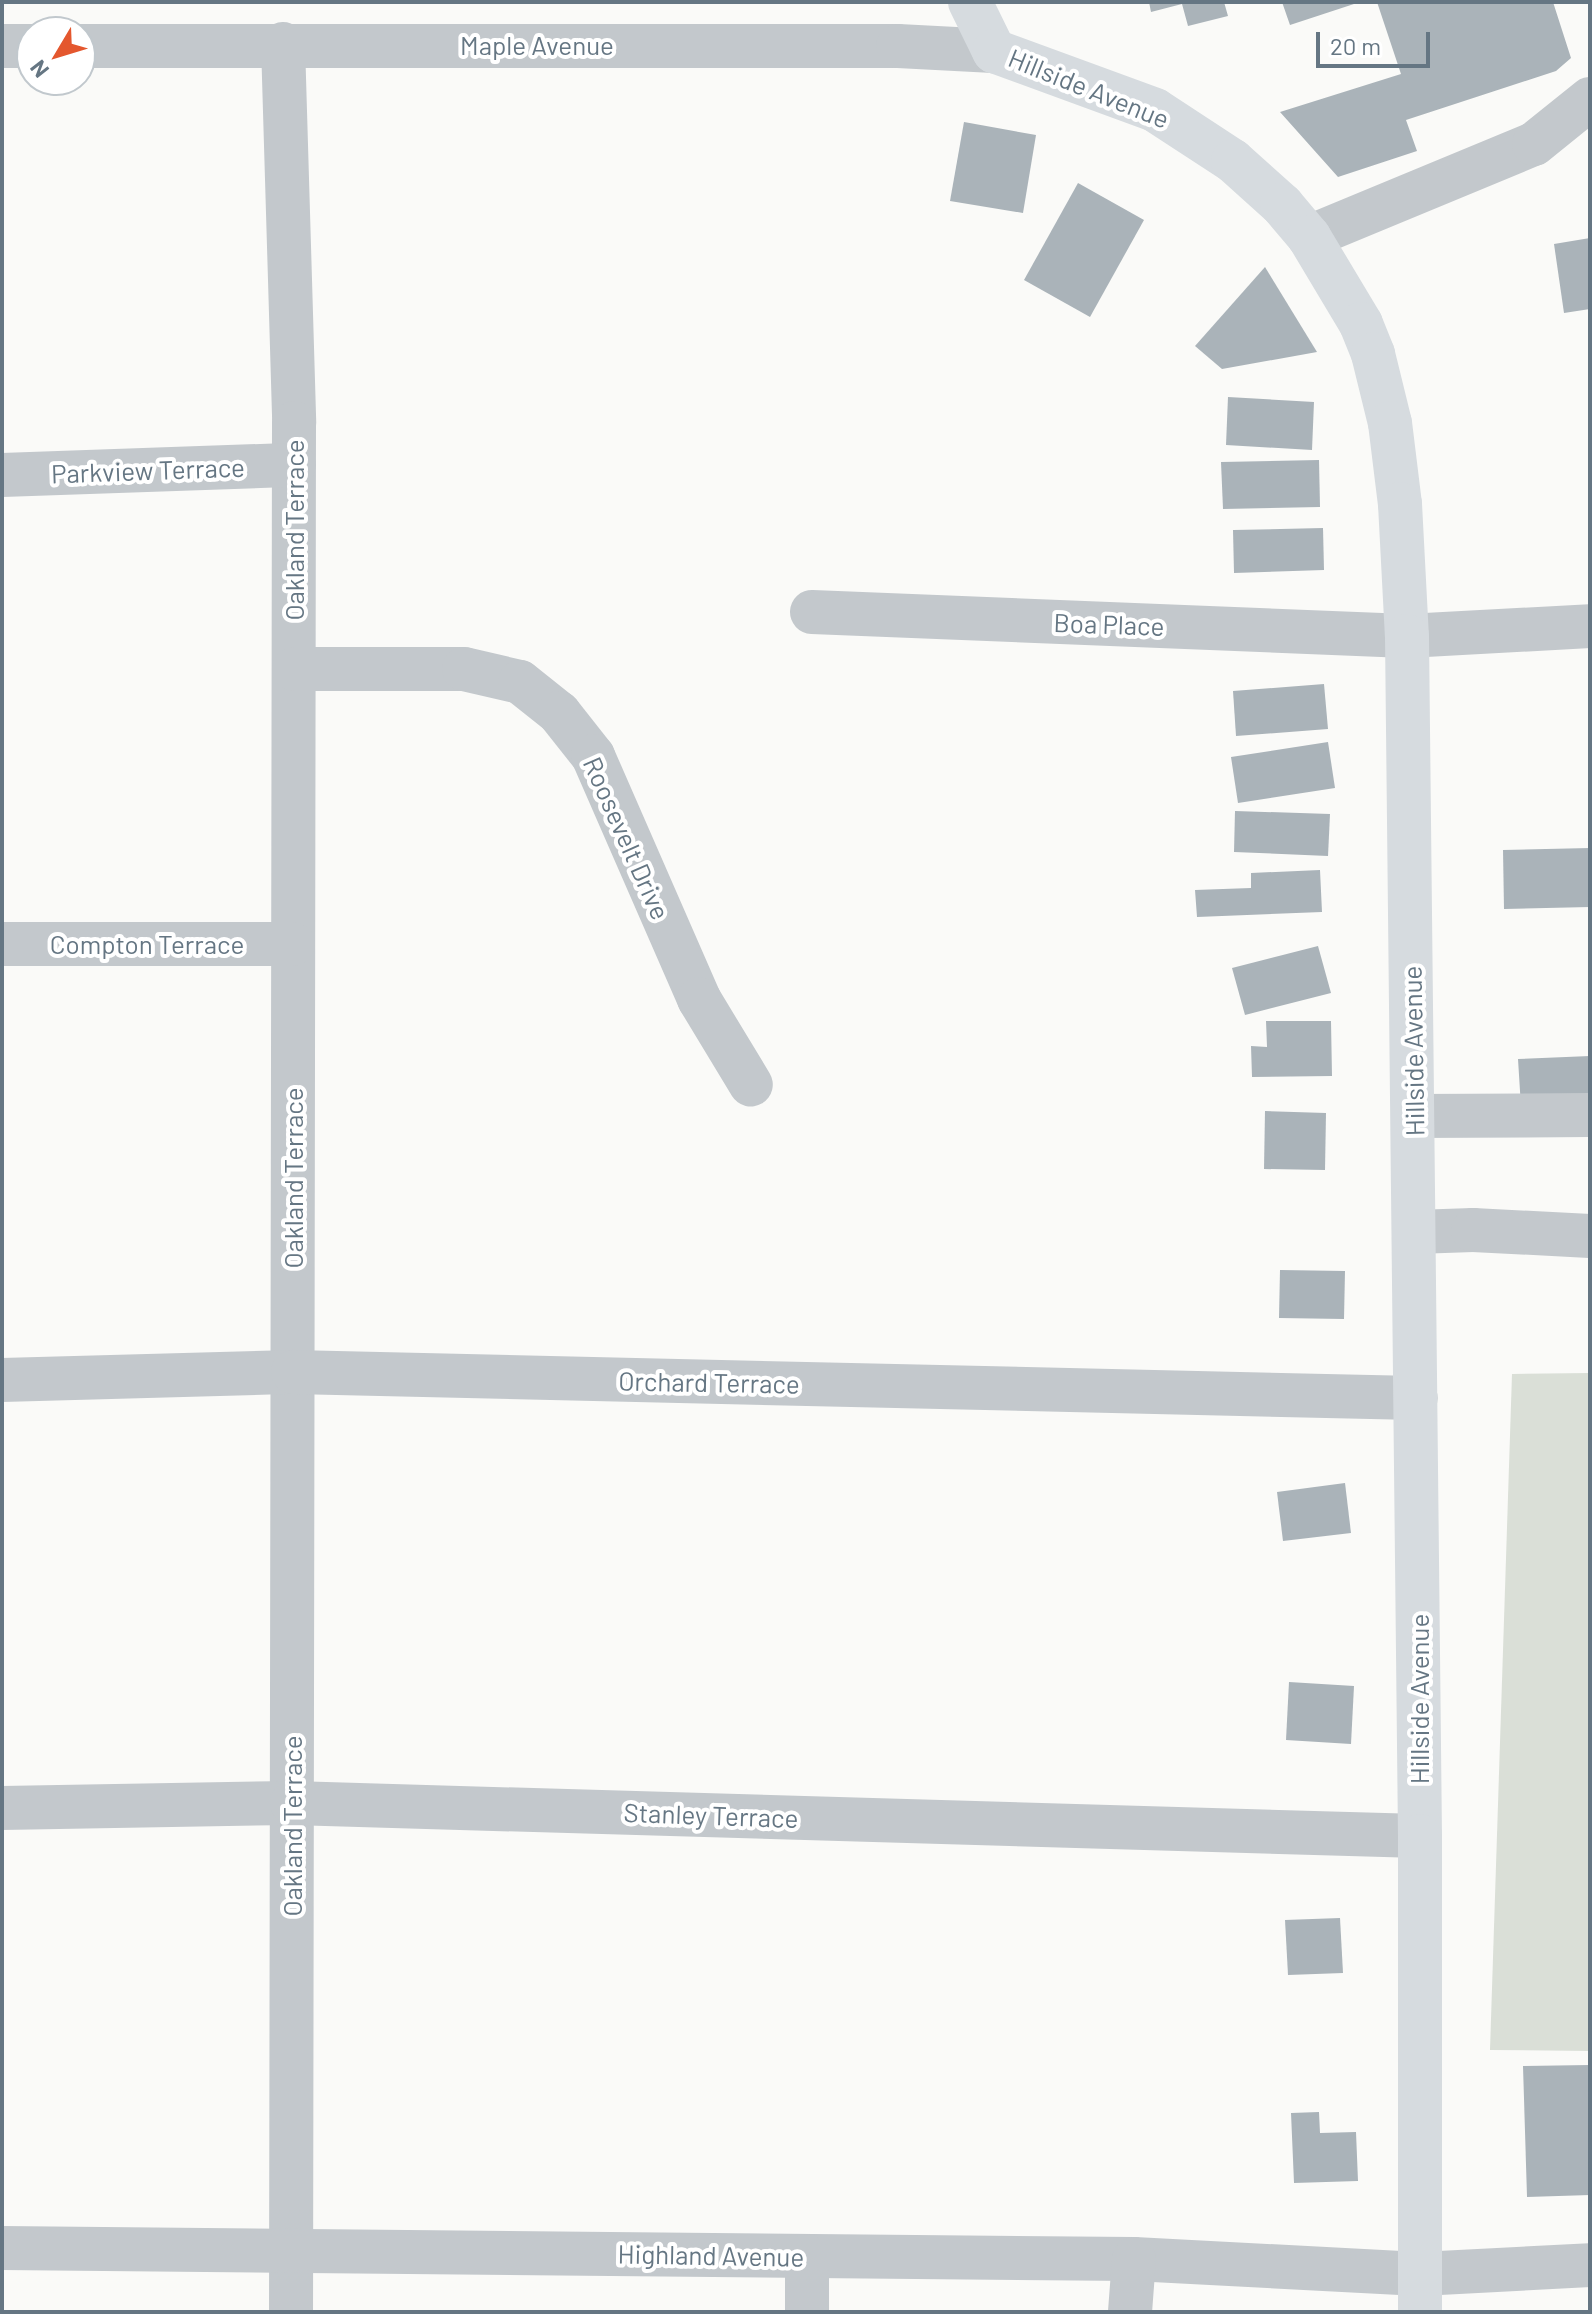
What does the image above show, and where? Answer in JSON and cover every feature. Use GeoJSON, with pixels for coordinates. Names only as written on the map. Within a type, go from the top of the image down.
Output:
{"type":"FeatureCollection","features":[{"type":"Feature","properties":{"kind":"main road","name":"Hillside Avenue"},"geometry":{"type":"LineString","coordinates":[[970,2],[994,51],[1127,99],[1183,126],[1258,181],[1309,237],[1361,324],[1382,386],[1396,462],[1407,636],[1420,1836],[1420,2293]]}},
{"type":"Feature","properties":{"kind":"street","name":"Oakland Terrace"},"geometry":{"type":"LineString","coordinates":[[283,44],[294,465],[291,2312]]}},
{"type":"Feature","properties":{"kind":"street","name":"Maple Avenue"},"geometry":{"type":"LineString","coordinates":[[96,46],[882,46],[994,51]]}},
{"type":"Feature","properties":{"kind":"street"},"geometry":{"type":"LineString","coordinates":[[1309,237],[1534,144],[1590,99]]}},
{"type":"Feature","properties":{"kind":"street","name":"Parkview Terrace"},"geometry":{"type":"LineString","coordinates":[[2,475],[294,465]]}},
{"type":"Feature","properties":{"kind":"street","name":"Boa Place"},"geometry":{"type":"LineString","coordinates":[[812,612],[1407,636],[1590,626]]}},
{"type":"Feature","properties":{"kind":"street","name":"Roosevelt Drive"},"geometry":{"type":"LineString","coordinates":[[294,669],[464,669],[520,682],[559,713],[593,756],[699,999],[751,1085]]}},
{"type":"Feature","properties":{"kind":"street","name":"Compton Terrace"},"geometry":{"type":"LineString","coordinates":[[2,944],[293,944]]}},
{"type":"Feature","properties":{"kind":"street"},"geometry":{"type":"LineString","coordinates":[[1414,1116],[1590,1115]]}},
{"type":"Feature","properties":{"kind":"street"},"geometry":{"type":"LineString","coordinates":[[1415,1232],[1473,1230],[1590,1236]]}},
{"type":"Feature","properties":{"kind":"street","name":"Orchard Terrace"},"geometry":{"type":"LineString","coordinates":[[2,1380],[293,1372],[1416,1398]]}},
{"type":"Feature","properties":{"kind":"street","name":"Stanley Terrace"},"geometry":{"type":"LineString","coordinates":[[2,1808],[292,1803],[1420,1836]]}},
{"type":"Feature","properties":{"kind":"street","name":"Highland Avenue"},"geometry":{"type":"LineString","coordinates":[[2,2248],[1134,2259],[1420,2293],[1590,2265]]}},
{"type":"Feature","properties":{"kind":"street"},"geometry":{"type":"LineString","coordinates":[[807,2256],[807,2312]]}},
{"type":"Feature","properties":{"kind":"street"},"geometry":{"type":"LineString","coordinates":[[1130,2312],[1134,2259]]}},
{"type":"Feature","properties":{"kind":"shaded area"},"geometry":{"type":"Polygon","coordinates":[[[1590,1373],[1590,2051],[1490,2050],[1512,1374],[1590,1373]]]}},
{"type":"Feature","properties":{"kind":"building"},"geometry":{"type":"Polygon","coordinates":[[[1149,2],[1224,2],[1228,16],[1188,26],[1182,4],[1151,12],[1149,2]]]}},
{"type":"Feature","properties":{"kind":"building"},"geometry":{"type":"Polygon","coordinates":[[[1282,2],[1357,2],[1357,3],[1290,25],[1282,2]]]}},
{"type":"Feature","properties":{"kind":"building"},"geometry":{"type":"Polygon","coordinates":[[[1377,2],[1553,2],[1571,58],[1556,71],[1406,120],[1417,151],[1338,177],[1280,112],[1401,74],[1377,2]]]}},
{"type":"Feature","properties":{"kind":"building"},"geometry":{"type":"Polygon","coordinates":[[[964,122],[1036,135],[1023,213],[950,201],[964,122]]]}},
{"type":"Feature","properties":{"kind":"building"},"geometry":{"type":"Polygon","coordinates":[[[1078,183],[1144,220],[1090,317],[1024,280],[1078,183]]]}},
{"type":"Feature","properties":{"kind":"building"},"geometry":{"type":"Polygon","coordinates":[[[1590,238],[1590,309],[1564,313],[1554,244],[1590,238]]]}},
{"type":"Feature","properties":{"kind":"building"},"geometry":{"type":"Polygon","coordinates":[[[1265,267],[1317,352],[1222,369],[1195,346],[1265,267]]]}},
{"type":"Feature","properties":{"kind":"building"},"geometry":{"type":"Polygon","coordinates":[[[1228,397],[1314,402],[1312,450],[1226,445],[1228,397]]]}},
{"type":"Feature","properties":{"kind":"building"},"geometry":{"type":"Polygon","coordinates":[[[1319,460],[1320,507],[1223,509],[1221,462],[1319,460]]]}},
{"type":"Feature","properties":{"kind":"building"},"geometry":{"type":"Polygon","coordinates":[[[1323,528],[1324,570],[1234,573],[1233,530],[1323,528]]]}},
{"type":"Feature","properties":{"kind":"building"},"geometry":{"type":"Polygon","coordinates":[[[1324,684],[1328,729],[1236,736],[1233,691],[1324,684]]]}},
{"type":"Feature","properties":{"kind":"building"},"geometry":{"type":"Polygon","coordinates":[[[1328,742],[1335,788],[1238,803],[1231,757],[1328,742]]]}},
{"type":"Feature","properties":{"kind":"building"},"geometry":{"type":"Polygon","coordinates":[[[1235,811],[1330,814],[1328,856],[1234,852],[1235,811]]]}},
{"type":"Feature","properties":{"kind":"building"},"geometry":{"type":"Polygon","coordinates":[[[1590,848],[1590,907],[1504,909],[1503,850],[1590,848]]]}},
{"type":"Feature","properties":{"kind":"building"},"geometry":{"type":"Polygon","coordinates":[[[1320,870],[1322,912],[1197,917],[1195,890],[1251,888],[1251,873],[1320,870]]]}},
{"type":"Feature","properties":{"kind":"building"},"geometry":{"type":"Polygon","coordinates":[[[1318,946],[1331,993],[1245,1015],[1232,968],[1318,946]]]}},
{"type":"Feature","properties":{"kind":"building"},"geometry":{"type":"Polygon","coordinates":[[[1266,1021],[1331,1021],[1332,1076],[1252,1077],[1251,1046],[1267,1047],[1266,1021]]]}},
{"type":"Feature","properties":{"kind":"building"},"geometry":{"type":"Polygon","coordinates":[[[1590,1056],[1590,1104],[1521,1107],[1518,1059],[1590,1056]]]}},
{"type":"Feature","properties":{"kind":"building"},"geometry":{"type":"Polygon","coordinates":[[[1265,1111],[1326,1113],[1325,1170],[1264,1169],[1265,1111]]]}},
{"type":"Feature","properties":{"kind":"building"},"geometry":{"type":"Polygon","coordinates":[[[1280,1270],[1345,1271],[1344,1319],[1279,1318],[1280,1270]]]}},
{"type":"Feature","properties":{"kind":"building"},"geometry":{"type":"Polygon","coordinates":[[[1345,1483],[1351,1533],[1283,1541],[1277,1492],[1345,1483]]]}},
{"type":"Feature","properties":{"kind":"building"},"geometry":{"type":"Polygon","coordinates":[[[1289,1682],[1354,1686],[1351,1744],[1286,1740],[1289,1682]]]}},
{"type":"Feature","properties":{"kind":"building"},"geometry":{"type":"Polygon","coordinates":[[[1340,1918],[1343,1973],[1288,1975],[1285,1920],[1340,1918]]]}},
{"type":"Feature","properties":{"kind":"building"},"geometry":{"type":"Polygon","coordinates":[[[1590,2065],[1590,2195],[1527,2197],[1523,2066],[1590,2065]]]}},
{"type":"Feature","properties":{"kind":"building"},"geometry":{"type":"Polygon","coordinates":[[[1319,2112],[1320,2133],[1356,2132],[1358,2181],[1294,2183],[1291,2113],[1319,2112]]]}}]}
